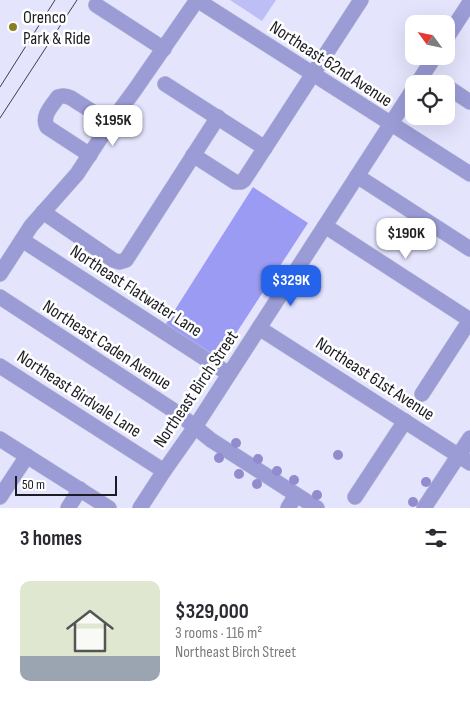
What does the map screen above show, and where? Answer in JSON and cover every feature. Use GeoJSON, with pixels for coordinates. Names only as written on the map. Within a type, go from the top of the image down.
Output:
{"type":"FeatureCollection","features":[{"type":"Feature","properties":{"kind":"street"},"geometry":{"type":"LineString","coordinates":[[0,274],[31,226],[77,174],[110,123],[197,0]]}},
{"type":"Feature","properties":{"kind":"street","name":"Northeast 62nd Avenue"},"geometry":{"type":"LineString","coordinates":[[197,0],[470,174]]}},
{"type":"Feature","properties":{"kind":"street"},"geometry":{"type":"LineString","coordinates":[[193,155],[235,182],[244,180],[361,0]]}},
{"type":"Feature","properties":{"kind":"street"},"geometry":{"type":"LineString","coordinates":[[464,23],[470,2]]}},
{"type":"Feature","properties":{"kind":"street"},"geometry":{"type":"LineString","coordinates":[[96,4],[164,48]]}},
{"type":"Feature","properties":{"kind":"street"},"geometry":{"type":"LineString","coordinates":[[165,84],[265,148]]}},
{"type":"Feature","properties":{"kind":"street"},"geometry":{"type":"LineString","coordinates":[[455,92],[470,102]]}},
{"type":"Feature","properties":{"kind":"street"},"geometry":{"type":"LineString","coordinates":[[90,155],[47,127],[44,122],[58,97],[67,96],[110,123]]}},
{"type":"Feature","properties":{"kind":"street","name":"Northeast Birch Street"},"geometry":{"type":"LineString","coordinates":[[140,508],[260,328],[405,102]]}},
{"type":"Feature","properties":{"kind":"street"},"geometry":{"type":"LineString","coordinates":[[43,212],[113,260],[119,262],[126,260],[218,117]]}},
{"type":"Feature","properties":{"kind":"street"},"geometry":{"type":"LineString","coordinates":[[357,176],[470,249]]}},
{"type":"Feature","properties":{"kind":"street"},"geometry":{"type":"LineString","coordinates":[[325,226],[470,320],[422,394]]}},
{"type":"Feature","properties":{"kind":"street","name":"Northeast Flatwater Lane"},"geometry":{"type":"LineString","coordinates":[[22,240],[229,374]]}},
{"type":"Feature","properties":{"kind":"street","name":"Northeast Caden Avenue"},"geometry":{"type":"LineString","coordinates":[[0,297],[179,414],[212,440],[317,508]]}},
{"type":"Feature","properties":{"kind":"street","name":"Northeast 61st Avenue"},"geometry":{"type":"LineString","coordinates":[[260,328],[464,459]]}},
{"type":"Feature","properties":{"kind":"street","name":"Northeast Birdvale Lane"},"geometry":{"type":"LineString","coordinates":[[0,366],[164,471]]}},
{"type":"Feature","properties":{"kind":"street"},"geometry":{"type":"LineString","coordinates":[[354,497],[405,421]]}},
{"type":"Feature","properties":{"kind":"street"},"geometry":{"type":"LineString","coordinates":[[424,508],[464,459],[470,438]]}},
{"type":"Feature","properties":{"kind":"street"},"geometry":{"type":"LineString","coordinates":[[0,439],[109,508]]}},
{"type":"Feature","properties":{"kind":"street"},"geometry":{"type":"LineString","coordinates":[[0,498],[27,456]]}},
{"type":"Feature","properties":{"kind":"street"},"geometry":{"type":"LineString","coordinates":[[68,508],[80,489]]}},
{"type":"Feature","properties":{"kind":"street"},"geometry":{"type":"LineString","coordinates":[[288,508],[296,494]]}},
{"type":"Feature","properties":{"kind":"shaded area"},"geometry":{"type":"Polygon","coordinates":[[[230,0],[276,0],[262,21],[230,0]]]}},
{"type":"Feature","properties":{"kind":"shaded area"},"geometry":{"type":"Polygon","coordinates":[[[253,187],[308,223],[218,361],[164,327],[253,187]]]}},
{"type":"Feature","properties":{"kind":"tram line"},"geometry":{"type":"LineString","coordinates":[[0,87],[55,0]]}},
{"type":"Feature","properties":{"kind":"tram line"},"geometry":{"type":"LineString","coordinates":[[0,118],[77,0]]}},
{"type":"Feature","properties":{"kind":"place","name":"Orenco Park & Ride"},"geometry":{"type":"Point","coordinates":[13,27]}}]}
